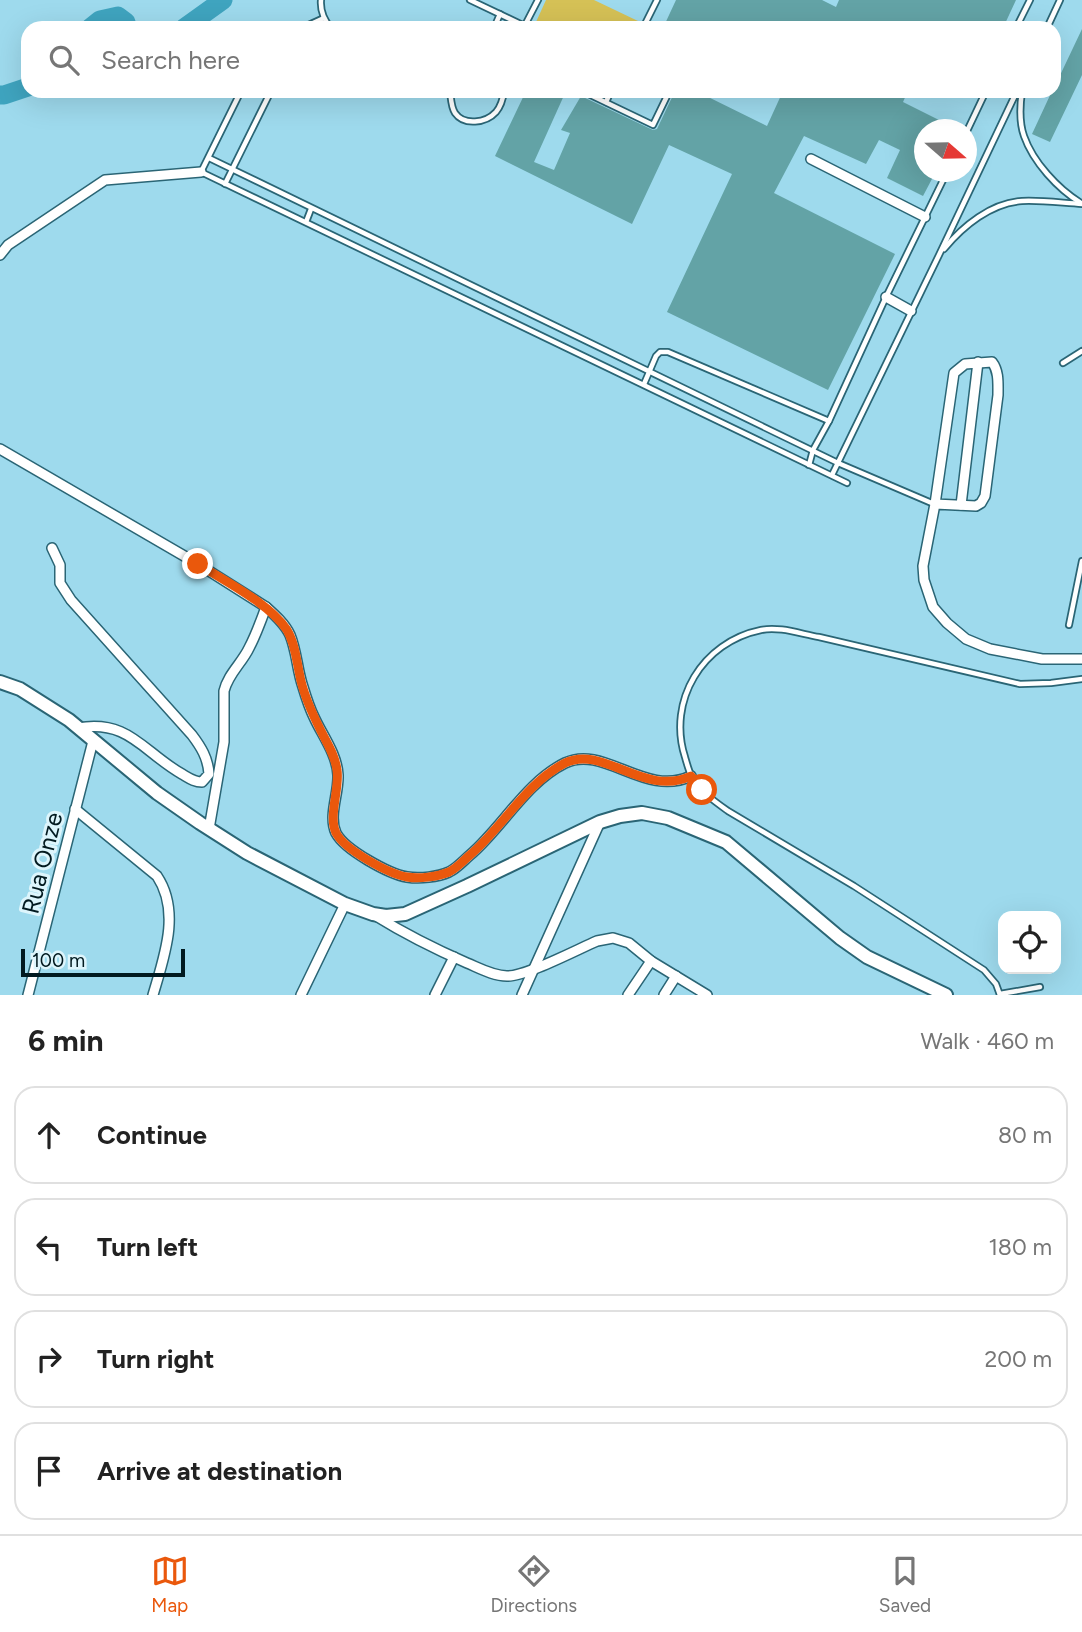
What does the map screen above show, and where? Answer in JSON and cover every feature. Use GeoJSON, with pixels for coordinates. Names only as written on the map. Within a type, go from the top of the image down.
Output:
{"type":"FeatureCollection","features":[{"type":"Feature","properties":{"kind":"main road"},"geometry":{"type":"LineString","coordinates":[[0,682],[20,690],[69,720],[157,793],[247,853],[345,904],[373,914],[405,914],[600,822],[642,813],[668,818],[726,842],[849,945],[867,957],[946,995]]}},
{"type":"Feature","properties":{"kind":"street"},"geometry":{"type":"LineString","coordinates":[[811,159],[925,217]]}},
{"type":"Feature","properties":{"kind":"street"},"geometry":{"type":"LineString","coordinates":[[0,255],[8,244],[105,180],[201,172]]}},
{"type":"Feature","properties":{"kind":"street"},"geometry":{"type":"LineString","coordinates":[[886,296],[911,311]]}},
{"type":"Feature","properties":{"kind":"street"},"geometry":{"type":"LineString","coordinates":[[961,505],[978,362]]}},
{"type":"Feature","properties":{"kind":"street"},"geometry":{"type":"LineString","coordinates":[[935,504],[976,506],[985,496],[998,395],[998,378],[992,362],[961,366],[954,373],[923,566],[924,580],[933,607],[965,639],[989,649],[1042,659],[1082,659]]}},
{"type":"Feature","properties":{"kind":"street"},"geometry":{"type":"LineString","coordinates":[[0,449],[198,564],[266,607],[281,621],[289,633],[301,683],[313,714],[335,760],[338,776],[333,818],[336,832],[368,861],[393,873],[409,878],[437,876],[452,871],[480,846],[538,782],[564,764],[578,759],[588,758],[655,781],[681,781],[691,776]]}},
{"type":"Feature","properties":{"kind":"street"},"geometry":{"type":"LineString","coordinates":[[52,548],[60,565],[60,583],[71,600],[192,735],[202,749],[209,774],[202,782],[195,782],[172,769],[122,731],[94,725],[78,728]]}},
{"type":"Feature","properties":{"kind":"street"},"geometry":{"type":"LineString","coordinates":[[209,829],[224,741],[225,685],[248,651],[266,607]]}},
{"type":"Feature","properties":{"kind":"street","name":"Rua Onze"},"geometry":{"type":"LineString","coordinates":[[28,995],[93,741]]}},
{"type":"Feature","properties":{"kind":"street"},"geometry":{"type":"LineString","coordinates":[[75,809],[157,876],[164,887],[170,920],[164,957],[153,995]]}},
{"type":"Feature","properties":{"kind":"street"},"geometry":{"type":"LineString","coordinates":[[522,995],[600,822]]}},
{"type":"Feature","properties":{"kind":"street"},"geometry":{"type":"LineString","coordinates":[[301,995],[345,904]]}},
{"type":"Feature","properties":{"kind":"street"},"geometry":{"type":"LineString","coordinates":[[373,914],[404,933],[454,957],[489,973],[509,977],[606,938],[621,940],[707,995]]}},
{"type":"Feature","properties":{"kind":"street"},"geometry":{"type":"LineString","coordinates":[[435,995],[454,957]]}},
{"type":"Feature","properties":{"kind":"street"},"geometry":{"type":"LineString","coordinates":[[628,995],[651,961]]}},
{"type":"Feature","properties":{"kind":"street"},"geometry":{"type":"LineString","coordinates":[[664,995],[677,976]]}},
{"type":"Feature","properties":{"kind":"lane"},"geometry":{"type":"LineString","coordinates":[[321,0],[320,6],[326,21]]}},
{"type":"Feature","properties":{"kind":"lane"},"geometry":{"type":"LineString","coordinates":[[470,0],[514,21]]}},
{"type":"Feature","properties":{"kind":"lane"},"geometry":{"type":"LineString","coordinates":[[529,21],[538,0]]}},
{"type":"Feature","properties":{"kind":"lane"},"geometry":{"type":"LineString","coordinates":[[646,21],[657,0]]}},
{"type":"Feature","properties":{"kind":"lane"},"geometry":{"type":"LineString","coordinates":[[1020,21],[1030,0]]}},
{"type":"Feature","properties":{"kind":"lane"},"geometry":{"type":"LineString","coordinates":[[1050,21],[1060,0]]}},
{"type":"Feature","properties":{"kind":"lane"},"geometry":{"type":"LineString","coordinates":[[497,21],[500,14]]}},
{"type":"Feature","properties":{"kind":"lane"},"geometry":{"type":"LineString","coordinates":[[317,21],[324,18]]}},
{"type":"Feature","properties":{"kind":"lane"},"geometry":{"type":"LineString","coordinates":[[238,98],[201,172],[847,483]]}},
{"type":"Feature","properties":{"kind":"lane"},"geometry":{"type":"LineString","coordinates":[[225,184],[268,98]]}},
{"type":"Feature","properties":{"kind":"lane"},"geometry":{"type":"LineString","coordinates":[[451,98],[454,112],[463,121],[475,122],[494,114],[502,98]]}},
{"type":"Feature","properties":{"kind":"lane"},"geometry":{"type":"LineString","coordinates":[[597,98],[653,125],[666,98]]}},
{"type":"Feature","properties":{"kind":"lane"},"geometry":{"type":"LineString","coordinates":[[606,102],[608,98]]}},
{"type":"Feature","properties":{"kind":"lane"},"geometry":{"type":"LineString","coordinates":[[973,119],[983,98]]}},
{"type":"Feature","properties":{"kind":"lane"},"geometry":{"type":"LineString","coordinates":[[831,475],[1016,98]]}},
{"type":"Feature","properties":{"kind":"lane"},"geometry":{"type":"LineString","coordinates":[[1020,98],[1023,135],[1031,150],[1046,174],[1082,204]]}},
{"type":"Feature","properties":{"kind":"lane"},"geometry":{"type":"LineString","coordinates":[[209,158],[838,463],[935,504]]}},
{"type":"Feature","properties":{"kind":"lane"},"geometry":{"type":"LineString","coordinates":[[808,465],[942,182]]}},
{"type":"Feature","properties":{"kind":"lane"},"geometry":{"type":"LineString","coordinates":[[939,255],[964,228],[1000,207],[1021,201],[1082,204]]}},
{"type":"Feature","properties":{"kind":"lane"},"geometry":{"type":"LineString","coordinates":[[306,222],[311,209]]}},
{"type":"Feature","properties":{"kind":"lane"},"geometry":{"type":"LineString","coordinates":[[1063,363],[1082,351]]}},
{"type":"Feature","properties":{"kind":"lane"},"geometry":{"type":"LineString","coordinates":[[644,384],[656,356],[660,352],[668,352],[829,421]]}},
{"type":"Feature","properties":{"kind":"lane"},"geometry":{"type":"LineString","coordinates":[[1069,625],[1082,561]]}},
{"type":"Feature","properties":{"kind":"lane"},"geometry":{"type":"LineString","coordinates":[[1040,987],[1000,994],[996,984],[984,970],[854,886],[712,800],[691,776],[679,740],[680,716],[688,688],[700,666],[717,649],[738,637],[763,629],[820,637],[1020,684],[1082,679]]}},
{"type":"Feature","properties":{"kind":"shaded area"},"geometry":{"type":"Polygon","coordinates":[[[546,0],[594,0],[638,21],[536,21],[546,0]]]}},
{"type":"Feature","properties":{"kind":"building"},"geometry":{"type":"Polygon","coordinates":[[[676,0],[822,0],[836,7],[839,0],[1016,0],[1006,21],[666,21],[676,0]]]}},
{"type":"Feature","properties":{"kind":"building"},"geometry":{"type":"Polygon","coordinates":[[[1082,29],[1082,75],[1050,142],[1032,134],[1049,98],[1061,98],[1061,73],[1082,29]]]}},
{"type":"Feature","properties":{"kind":"building"},"geometry":{"type":"Polygon","coordinates":[[[523,98],[563,98],[534,162],[554,170],[570,133],[561,130],[580,98],[585,98],[653,130],[657,129],[672,98],[710,98],[767,126],[780,98],[905,98],[903,102],[937,119],[914,119],[914,182],[930,182],[923,196],[887,178],[900,150],[879,140],[866,164],[804,136],[774,193],[895,254],[828,390],[667,312],[732,174],[669,145],[632,224],[495,156],[523,98]]]}},
{"type":"Feature","properties":{"kind":"waterway"},"geometry":{"type":"LineString","coordinates":[[194,21],[223,0]]}},
{"type":"Feature","properties":{"kind":"waterway"},"geometry":{"type":"LineString","coordinates":[[99,21],[118,16],[125,21]]}},
{"type":"Feature","properties":{"kind":"waterway"},"geometry":{"type":"LineString","coordinates":[[0,95],[21,89]]}},
{"type":"Feature","properties":{"kind":"route"},"geometry":{"type":"LineString","coordinates":[[198,564],[266,607],[289,633],[301,683],[335,760],[338,776],[333,818],[336,832],[368,861],[393,873],[409,878],[437,876],[452,871],[480,846],[538,782],[564,764],[578,759],[588,758],[655,781],[681,781],[691,776],[702,790]]}}]}
